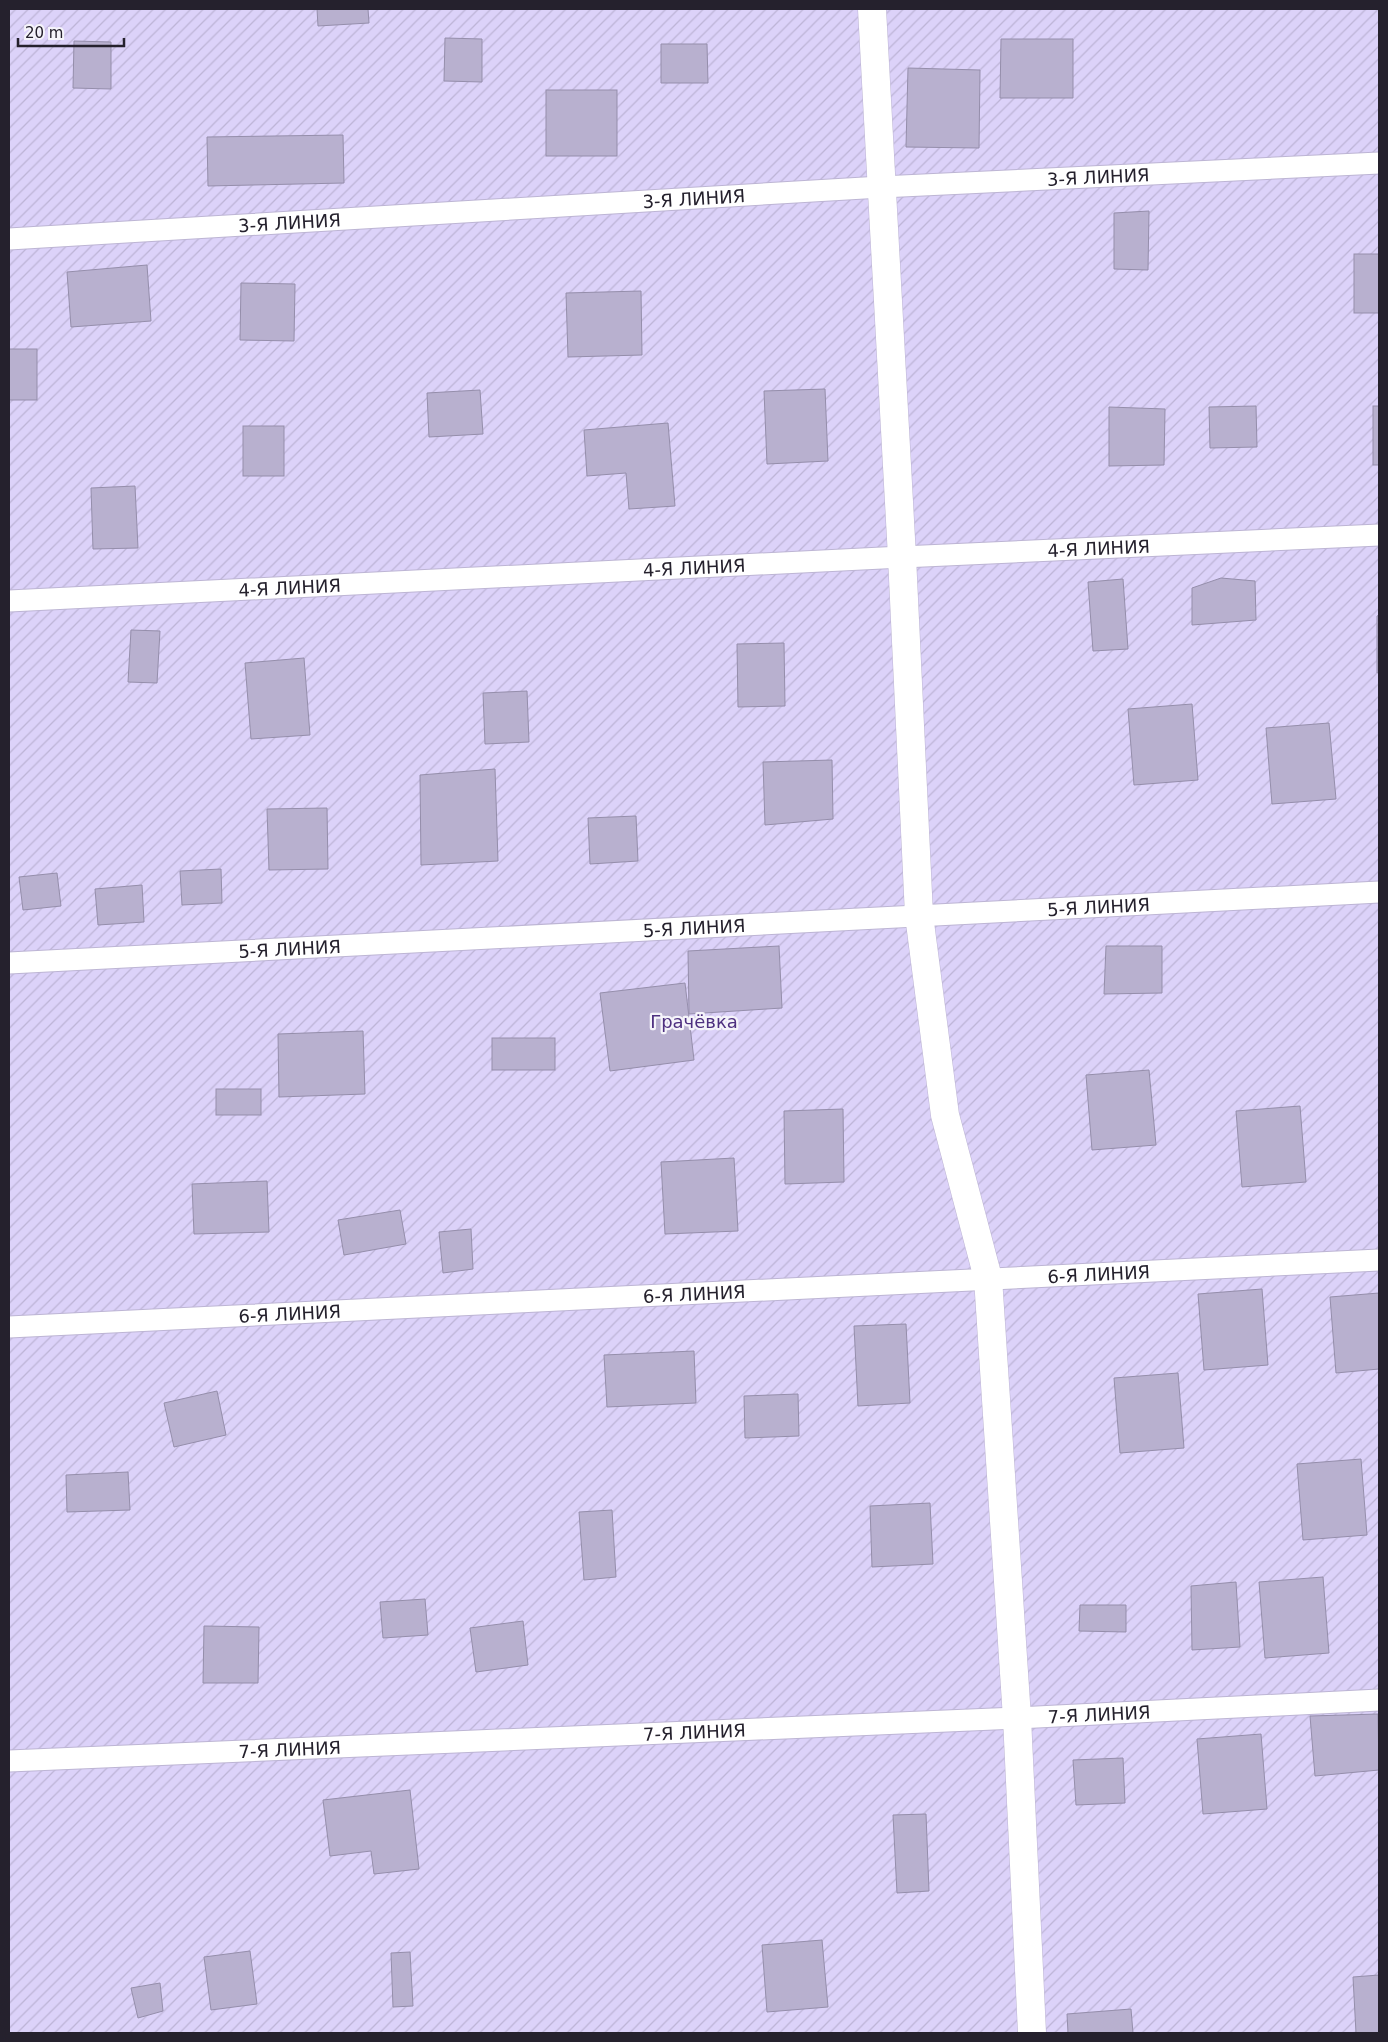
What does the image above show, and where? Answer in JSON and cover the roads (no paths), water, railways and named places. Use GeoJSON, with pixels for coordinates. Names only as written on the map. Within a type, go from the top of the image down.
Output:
{"type":"FeatureCollection","features":[{"type":"Feature","properties":{"kind":"street"},"geometry":{"type":"LineString","coordinates":[[872,9],[902,556],[918,915],[945,1116],[988,1278],[1018,1718],[1032,2033]]}},
{"type":"Feature","properties":{"kind":"lane","name":"3-Я ЛИНИЯ"},"geometry":{"type":"LineString","coordinates":[[9,239],[881,187],[1379,163]]}},
{"type":"Feature","properties":{"kind":"lane","name":"4-Я ЛИНИЯ"},"geometry":{"type":"LineString","coordinates":[[9,602],[902,556],[1379,535]]}},
{"type":"Feature","properties":{"kind":"lane","name":"5-Я ЛИНИЯ"},"geometry":{"type":"LineString","coordinates":[[9,963],[1379,892]]}},
{"type":"Feature","properties":{"kind":"lane","name":"6-Я ЛИНИЯ"},"geometry":{"type":"LineString","coordinates":[[9,1327],[1379,1260]]}},
{"type":"Feature","properties":{"kind":"lane","name":"7-Я ЛИНИЯ"},"geometry":{"type":"LineString","coordinates":[[9,1761],[1018,1718],[1379,1700]]}},
{"type":"Feature","properties":{"kind":"park label","name":"Грачёвка"},"geometry":{"type":"Point","coordinates":[694,1021]}}]}
